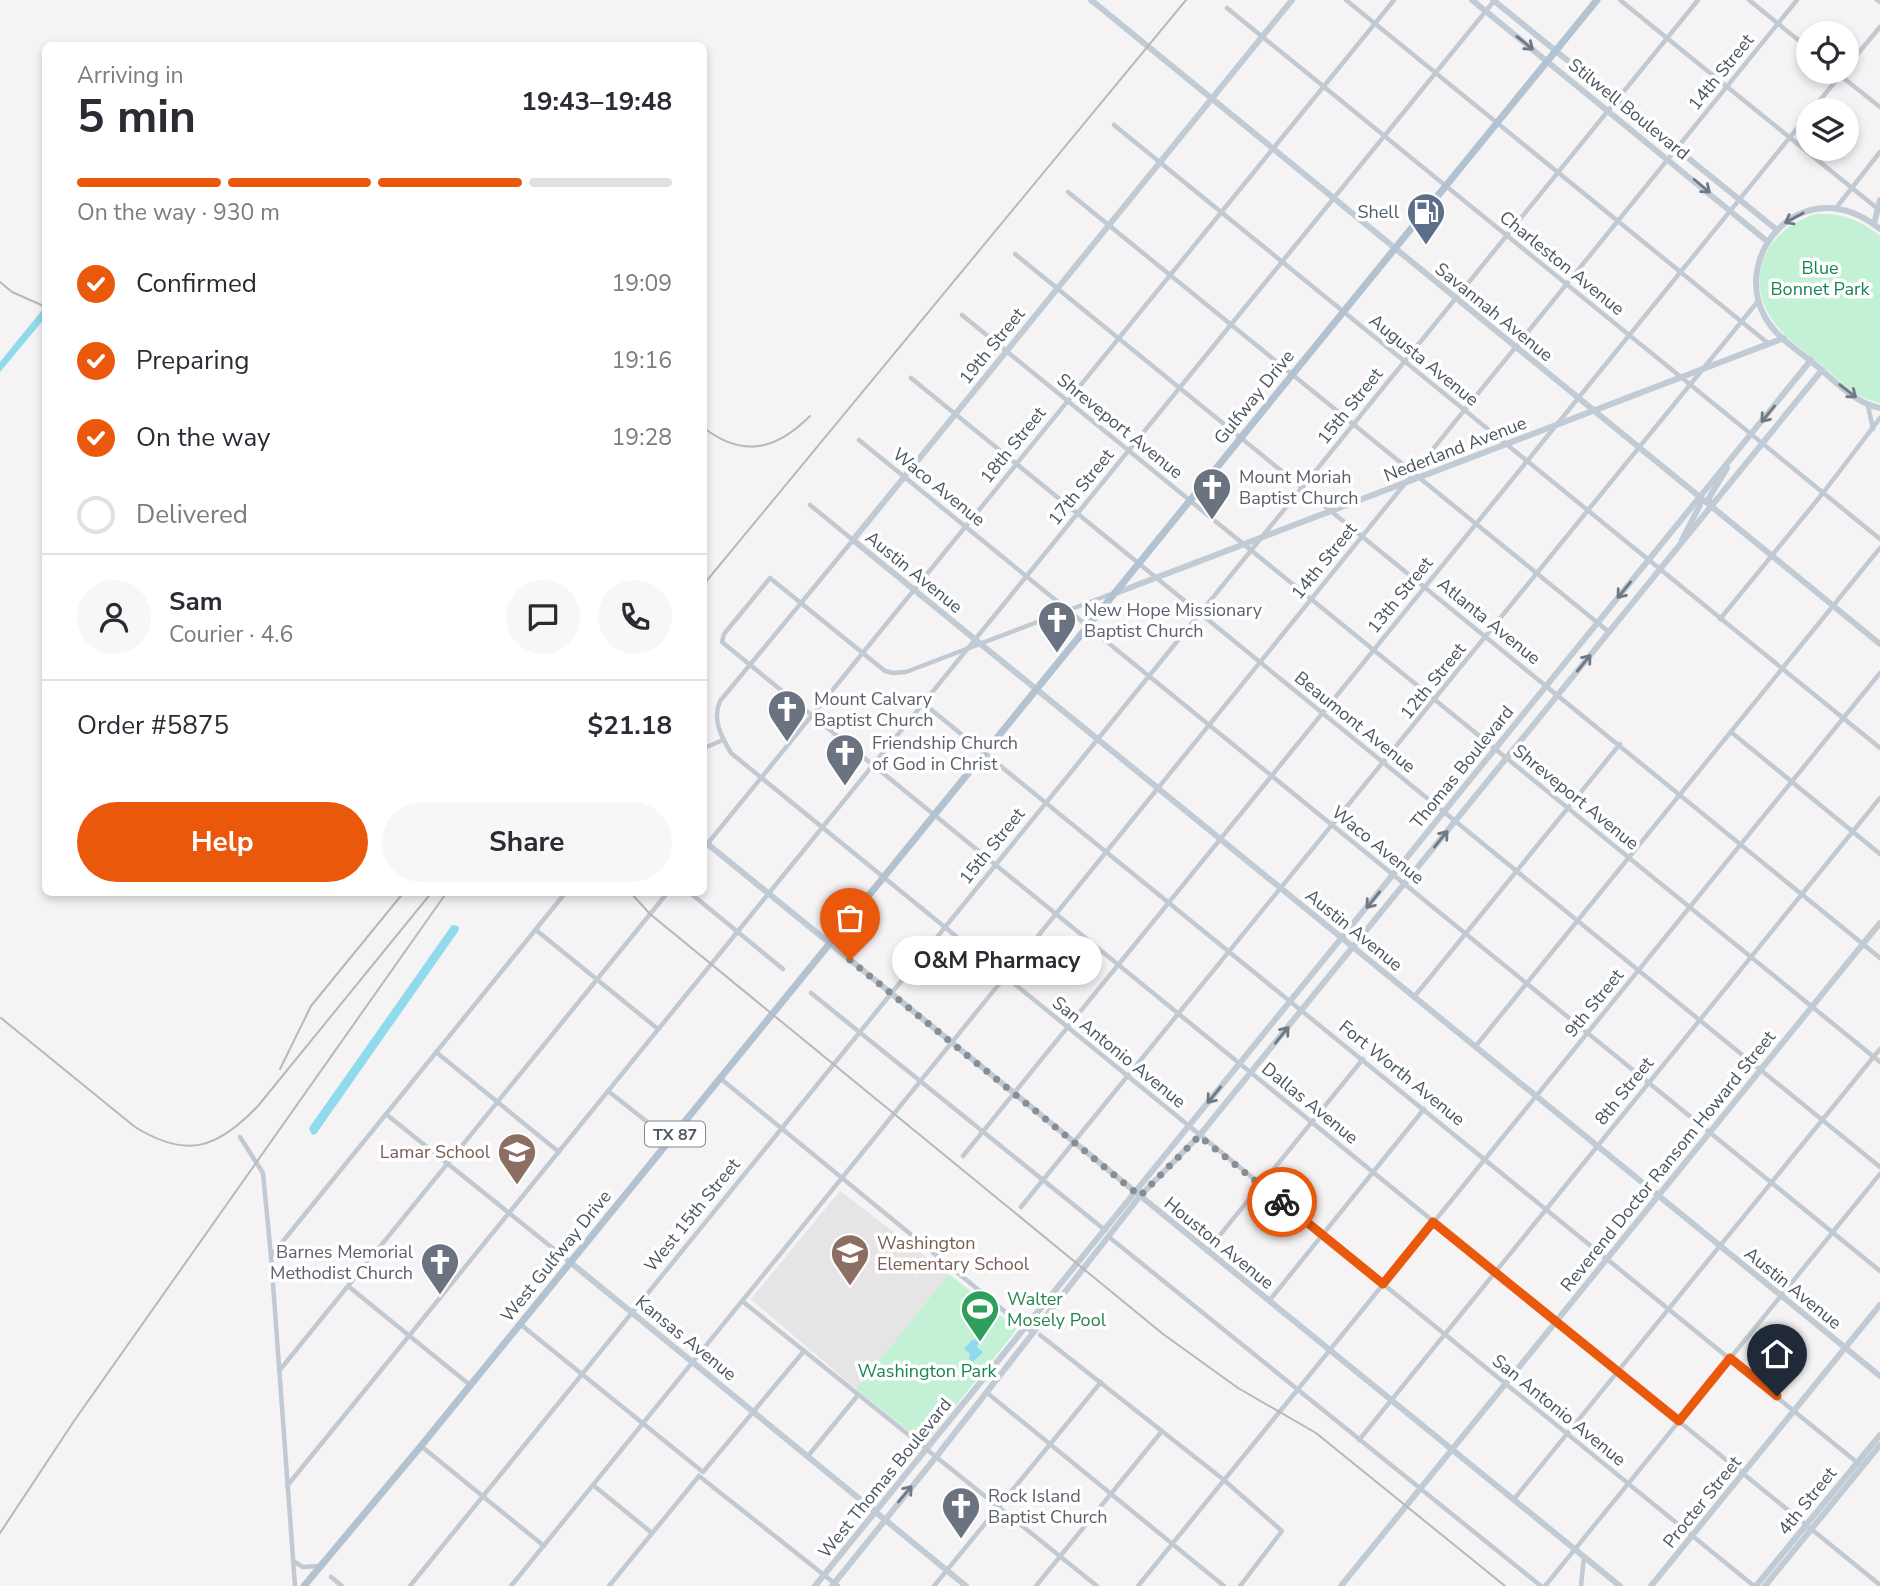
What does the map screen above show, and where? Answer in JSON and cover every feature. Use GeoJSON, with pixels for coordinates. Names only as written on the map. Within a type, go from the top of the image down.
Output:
{"type":"FeatureCollection","features":[{"type":"Feature","properties":{"kind":"main road","name":"Gulfway Drive"},"geometry":{"type":"LineString","coordinates":[[830,944],[1597,0]]}},
{"type":"Feature","properties":{"kind":"main road","name":"West Gulfway Drive"},"geometry":{"type":"LineString","coordinates":[[304,1586],[830,944]]}},
{"type":"Feature","properties":{"kind":"street","name":"Savannah Avenue"},"geometry":{"type":"LineString","coordinates":[[1091,0],[1880,644]]}},
{"type":"Feature","properties":{"kind":"street","name":"19th Street"},"geometry":{"type":"LineString","coordinates":[[716,710],[720,701],[1292,0]]}},
{"type":"Feature","properties":{"kind":"street"},"geometry":{"type":"LineString","coordinates":[[1346,0],[1769,344]]}},
{"type":"Feature","properties":{"kind":"street","name":"18th Street"},"geometry":{"type":"LineString","coordinates":[[707,842],[1394,0]]}},
{"type":"Feature","properties":{"kind":"street","name":"Stilwell Boulevard"},"geometry":{"type":"LineString","coordinates":[[1472,0],[1768,242]]}},
{"type":"Feature","properties":{"kind":"street","name":"Stilwell Boulevard"},"geometry":{"type":"LineString","coordinates":[[1494,0],[1777,230]]}},
{"type":"Feature","properties":{"kind":"street","name":"17th Street"},"geometry":{"type":"LineString","coordinates":[[287,1486],[1494,0]]}},
{"type":"Feature","properties":{"kind":"street"},"geometry":{"type":"LineString","coordinates":[[1620,0],[1878,209]]}},
{"type":"Feature","properties":{"kind":"street","name":"15th Street"},"geometry":{"type":"LineString","coordinates":[[891,993],[1698,0]]}},
{"type":"Feature","properties":{"kind":"street"},"geometry":{"type":"LineString","coordinates":[[1749,0],[1796,38]]}},
{"type":"Feature","properties":{"kind":"street","name":"14th Street"},"geometry":{"type":"LineString","coordinates":[[1417,476],[1464,410],[1797,0]]}},
{"type":"Feature","properties":{"kind":"street","name":"Charleston Avenue"},"geometry":{"type":"LineString","coordinates":[[1227,8],[1880,539]]}},
{"type":"Feature","properties":{"kind":"street"},"geometry":{"type":"LineString","coordinates":[[1859,52],[1880,27]]}},
{"type":"Feature","properties":{"kind":"street"},"geometry":{"type":"LineString","coordinates":[[1821,98],[1833,84]]}},
{"type":"Feature","properties":{"kind":"street"},"geometry":{"type":"LineString","coordinates":[[1855,84],[1880,107]]}},
{"type":"Feature","properties":{"kind":"street","name":"Augusta Avenue"},"geometry":{"type":"LineString","coordinates":[[1114,125],[1880,748]]}},
{"type":"Feature","properties":{"kind":"street","name":"13th Street"},"geometry":{"type":"LineString","coordinates":[[963,1156],[1796,130]]}},
{"type":"Feature","properties":{"kind":"street"},"geometry":{"type":"LineString","coordinates":[[1836,209],[1880,152]]}},
{"type":"Feature","properties":{"kind":"street"},"geometry":{"type":"LineString","coordinates":[[1068,192],[1609,632]]}},
{"type":"Feature","properties":{"kind":"street"},"geometry":{"type":"LineString","coordinates":[[1880,200],[1877,227],[1851,212],[1836,209],[1817,209],[1801,214],[1777,230],[1756,268],[1756,288],[1766,318],[1784,338],[1822,370],[1868,406],[1880,408]]}},
{"type":"Feature","properties":{"kind":"street","name":"Atlanta Avenue"},"geometry":{"type":"LineString","coordinates":[[1015,254],[1880,958]]}},
{"type":"Feature","properties":{"kind":"street","name":"12th Street"},"geometry":{"type":"LineString","coordinates":[[1021,1207],[1759,300]]}},
{"type":"Feature","properties":{"kind":"street","name":"Shreveport Avenue"},"geometry":{"type":"LineString","coordinates":[[962,314],[1880,1062]]}},
{"type":"Feature","properties":{"kind":"street","name":"Nederland Avenue"},"geometry":{"type":"LineString","coordinates":[[863,652],[885,671],[899,673],[1158,578],[1417,476],[1784,338]]}},
{"type":"Feature","properties":{"kind":"street","name":"Thomas Boulevard"},"geometry":{"type":"LineString","coordinates":[[1138,1194],[1290,1000],[1811,360]]}},
{"type":"Feature","properties":{"kind":"street","name":"Thomas Boulevard"},"geometry":{"type":"LineString","coordinates":[[1138,1194],[1199,1136],[1822,370]]}},
{"type":"Feature","properties":{"kind":"street","name":"Beaumont Avenue"},"geometry":{"type":"LineString","coordinates":[[911,377],[1880,1167]]}},
{"type":"Feature","properties":{"kind":"street"},"geometry":{"type":"LineString","coordinates":[[1868,406],[1873,430],[1880,436]]}},
{"type":"Feature","properties":{"kind":"street"},"geometry":{"type":"LineString","coordinates":[[1720,619],[1823,493],[1880,418]]}},
{"type":"Feature","properties":{"kind":"street","name":"Waco Avenue"},"geometry":{"type":"LineString","coordinates":[[859,440],[1880,1271]]}},
{"type":"Feature","properties":{"kind":"street"},"geometry":{"type":"LineString","coordinates":[[1711,506],[1709,498],[1731,459]]}},
{"type":"Feature","properties":{"kind":"street","name":"14th Street"},"geometry":{"type":"LineString","coordinates":[[511,1586],[1208,724],[1409,481]]}},
{"type":"Feature","properties":{"kind":"street"},"geometry":{"type":"LineString","coordinates":[[1680,545],[1700,505],[1700,497]]}},
{"type":"Feature","properties":{"kind":"street","name":"Austin Avenue"},"geometry":{"type":"LineString","coordinates":[[810,505],[1880,1376]]}},
{"type":"Feature","properties":{"kind":"street"},"geometry":{"type":"LineString","coordinates":[[1475,1047],[1880,548]]}},
{"type":"Feature","properties":{"kind":"street","name":"Dallas Avenue"},"geometry":{"type":"LineString","coordinates":[[802,603],[769,578],[724,634],[722,642],[1880,1585]]}},
{"type":"Feature","properties":{"kind":"street"},"geometry":{"type":"LineString","coordinates":[[802,603],[863,652]]}},
{"type":"Feature","properties":{"kind":"street","name":"9th Street"},"geometry":{"type":"LineString","coordinates":[[1138,1586],[1880,673]]}},
{"type":"Feature","properties":{"kind":"street","name":"Fort Worth Avenue"},"geometry":{"type":"LineString","coordinates":[[923,703],[1860,1464]]}},
{"type":"Feature","properties":{"kind":"street","name":"San Antonio Avenue"},"geometry":{"type":"LineString","coordinates":[[716,710],[716,721],[731,753],[760,778],[1755,1586]]}},
{"type":"Feature","properties":{"kind":"street"},"geometry":{"type":"LineString","coordinates":[[1731,732],[1880,854]]}},
{"type":"Feature","properties":{"kind":"street"},"geometry":{"type":"LineString","coordinates":[[707,747],[723,740]]}},
{"type":"Feature","properties":{"kind":"street"},"geometry":{"type":"LineString","coordinates":[[1414,997],[1620,744]]}},
{"type":"Feature","properties":{"kind":"street","name":"8th Street"},"geometry":{"type":"LineString","coordinates":[[1359,1440],[1880,799]]}},
{"type":"Feature","properties":{"kind":"street","name":"Houston Avenue"},"geometry":{"type":"LineString","coordinates":[[707,846],[1620,1586]]}},
{"type":"Feature","properties":{"kind":"street"},"geometry":{"type":"LineString","coordinates":[[271,1256],[563,896]]}},
{"type":"Feature","properties":{"kind":"street"},"geometry":{"type":"LineString","coordinates":[[279,1371],[665,896]]}},
{"type":"Feature","properties":{"kind":"street"},"geometry":{"type":"LineString","coordinates":[[694,896],[783,969]]}},
{"type":"Feature","properties":{"kind":"street","name":"Reverend Doctor Ransom Howard Street"},"geometry":{"type":"LineString","coordinates":[[1341,1586],[1880,923]]}},
{"type":"Feature","properties":{"kind":"street"},"geometry":{"type":"LineString","coordinates":[[536,930],[658,1029]]}},
{"type":"Feature","properties":{"kind":"street"},"geometry":{"type":"LineString","coordinates":[[811,993],[1105,1230]]}},
{"type":"Feature","properties":{"kind":"street","name":"West 15th Street"},"geometry":{"type":"LineString","coordinates":[[410,1586],[891,993]]}},
{"type":"Feature","properties":{"kind":"street"},"geometry":{"type":"LineString","coordinates":[[1513,1500],[1880,1049]]}},
{"type":"Feature","properties":{"kind":"street"},"geometry":{"type":"LineString","coordinates":[[436,1052],[559,1152]]}},
{"type":"Feature","properties":{"kind":"street"},"geometry":{"type":"LineString","coordinates":[[1207,1251],[1363,1059]]}},
{"type":"Feature","properties":{"kind":"street"},"geometry":{"type":"LineString","coordinates":[[720,1078],[1025,1328],[1101,1381],[1224,1480],[1282,1531],[1240,1586]]}},
{"type":"Feature","properties":{"kind":"street"},"geometry":{"type":"LineString","coordinates":[[608,1091],[670,1140]]}},
{"type":"Feature","properties":{"kind":"street"},"geometry":{"type":"LineString","coordinates":[[1269,1301],[1424,1109]]}},
{"type":"Feature","properties":{"kind":"street","name":"Kansas Avenue"},"geometry":{"type":"LineString","coordinates":[[386,1114],[966,1586]]}},
{"type":"Feature","properties":{"kind":"street"},"geometry":{"type":"LineString","coordinates":[[240,1136],[263,1172],[295,1586]]}},
{"type":"Feature","properties":{"kind":"street"},"geometry":{"type":"LineString","coordinates":[[1109,1237],[1543,1586],[1880,1174]]}},
{"type":"Feature","properties":{"kind":"street","name":"West Thomas Boulevard"},"geometry":{"type":"LineString","coordinates":[[815,1586],[1105,1230],[1138,1194]]}},
{"type":"Feature","properties":{"kind":"street","name":"West Thomas Boulevard"},"geometry":{"type":"LineString","coordinates":[[835,1585],[986,1392],[1037,1334],[1138,1194]]}},
{"type":"Feature","properties":{"kind":"street"},"geometry":{"type":"LineString","coordinates":[[348,1286],[470,1385]]}},
{"type":"Feature","properties":{"kind":"street"},"geometry":{"type":"LineString","coordinates":[[742,1301],[1097,1586]]}},
{"type":"Feature","properties":{"kind":"street","name":"Procter Street"},"geometry":{"type":"LineString","coordinates":[[1651,1586],[1880,1305]]}},
{"type":"Feature","properties":{"kind":"street"},"geometry":{"type":"LineString","coordinates":[[520,1324],[835,1585]]}},
{"type":"Feature","properties":{"kind":"street"},"geometry":{"type":"LineString","coordinates":[[609,1586],[804,1351]]}},
{"type":"Feature","properties":{"kind":"street"},"geometry":{"type":"LineString","coordinates":[[934,1586],[1101,1381]]}},
{"type":"Feature","properties":{"kind":"street"},"geometry":{"type":"LineString","coordinates":[[986,1392],[1224,1586]]}},
{"type":"Feature","properties":{"kind":"street"},"geometry":{"type":"LineString","coordinates":[[808,1456],[858,1395]]}},
{"type":"Feature","properties":{"kind":"street"},"geometry":{"type":"LineString","coordinates":[[1036,1586],[1162,1431]]}},
{"type":"Feature","properties":{"kind":"street","name":"4th Street"},"geometry":{"type":"LineString","coordinates":[[1755,1586],[1808,1527],[1860,1464],[1880,1435]]}},
{"type":"Feature","properties":{"kind":"street","name":"4th Street"},"geometry":{"type":"LineString","coordinates":[[1860,1464],[1880,1445]]}},
{"type":"Feature","properties":{"kind":"street"},"geometry":{"type":"LineString","coordinates":[[421,1446],[544,1546]]}},
{"type":"Feature","properties":{"kind":"street"},"geometry":{"type":"LineString","coordinates":[[593,1485],[652,1533]]}},
{"type":"Feature","properties":{"kind":"street","name":"4th Street"},"geometry":{"type":"LineString","coordinates":[[1765,1586],[1808,1527]]}},
{"type":"Feature","properties":{"kind":"street"},"geometry":{"type":"LineString","coordinates":[[1581,1586],[1584,1557]]}},
{"type":"Feature","properties":{"kind":"street"},"geometry":{"type":"LineString","coordinates":[[293,1561],[303,1567],[321,1566]]}},
{"type":"Feature","properties":{"kind":"street"},"geometry":{"type":"LineString","coordinates":[[331,1577],[342,1586]]}},
{"type":"Feature","properties":{"kind":"shaded area","name":"Washington Elementary School"},"geometry":{"type":"Polygon","coordinates":[[[840,1191],[949,1274],[856,1389],[751,1299],[840,1191]]]}},
{"type":"Feature","properties":{"kind":"green space","name":"Blue Bonnet Park"},"geometry":{"type":"Polygon","coordinates":[[[1816,214],[1851,219],[1880,236],[1880,403],[1851,391],[1797,345],[1776,325],[1763,301],[1760,285],[1765,255],[1785,230],[1816,214]]]}},
{"type":"Feature","properties":{"kind":"green space","name":"Washington Park"},"geometry":{"type":"Polygon","coordinates":[[[949,1274],[1017,1329],[925,1444],[856,1389],[949,1274]]]}},
{"type":"Feature","properties":{"kind":"water"},"geometry":{"type":"Polygon","coordinates":[[[42,310],[42,322],[0,372],[0,362],[42,310]]]}},
{"type":"Feature","properties":{"kind":"water"},"geometry":{"type":"Polygon","coordinates":[[[452,925],[458,926],[459,930],[316,1134],[312,1135],[309,1128],[452,925]]]}},
{"type":"Feature","properties":{"kind":"water"},"geometry":{"type":"Polygon","coordinates":[[[976,1339],[979,1343],[977,1347],[983,1352],[973,1362],[964,1349],[976,1339]]]}},
{"type":"Feature","properties":{"kind":"railway"},"geometry":{"type":"LineString","coordinates":[[707,580],[1186,0]]}},
{"type":"Feature","properties":{"kind":"railway"},"geometry":{"type":"LineString","coordinates":[[0,282],[12,292],[42,305]]}},
{"type":"Feature","properties":{"kind":"railway"},"geometry":{"type":"LineString","coordinates":[[707,430],[732,444],[759,446],[785,436],[810,416]]}},
{"type":"Feature","properties":{"kind":"railway"},"geometry":{"type":"LineString","coordinates":[[280,1069],[311,1006],[401,896]]}},
{"type":"Feature","properties":{"kind":"railway"},"geometry":{"type":"LineString","coordinates":[[1,1018],[135,1127],[170,1143],[200,1145],[228,1132],[258,1106],[429,896]]}},
{"type":"Feature","properties":{"kind":"railway"},"geometry":{"type":"LineString","coordinates":[[0,1533],[74,1421],[444,896]]}},
{"type":"Feature","properties":{"kind":"railway"},"geometry":{"type":"LineString","coordinates":[[634,896],[650,914],[1163,1334],[1238,1388],[1316,1433],[1505,1586]]}},
{"type":"Feature","properties":{"kind":"way so far"},"geometry":{"type":"LineString","coordinates":[[850,960],[1140,1196],[1199,1136],[1282,1202]]}},
{"type":"Feature","properties":{"kind":"place","name":"Shell"},"geometry":{"type":"Point","coordinates":[1426,246]}},
{"type":"Feature","properties":{"kind":"place","name":"Mount Moriah Baptist Church"},"geometry":{"type":"Point","coordinates":[1212,521]}},
{"type":"Feature","properties":{"kind":"place","name":"New Hope Missionary Baptist Church"},"geometry":{"type":"Point","coordinates":[1057,654]}},
{"type":"Feature","properties":{"kind":"place","name":"Mount Calvary Baptist Church"},"geometry":{"type":"Point","coordinates":[787,743]}},
{"type":"Feature","properties":{"kind":"place","name":"Friendship Church of God in Christ"},"geometry":{"type":"Point","coordinates":[845,787]}},
{"type":"Feature","properties":{"kind":"place","name":"O&M Pharmacy"},"geometry":{"type":"Point","coordinates":[850,960]}},
{"type":"Feature","properties":{"kind":"place","name":"Lamar School"},"geometry":{"type":"Point","coordinates":[517,1186]}},
{"type":"Feature","properties":{"kind":"place","name":"Washington Elementary School"},"geometry":{"type":"Point","coordinates":[850,1287]}},
{"type":"Feature","properties":{"kind":"place","name":"Barnes Memorial Methodist Church"},"geometry":{"type":"Point","coordinates":[440,1296]}},
{"type":"Feature","properties":{"kind":"place","name":"Walter Mosely Pool"},"geometry":{"type":"Point","coordinates":[980,1343]}},
{"type":"Feature","properties":{"kind":"place","name":"Rock Island Baptist Church"},"geometry":{"type":"Point","coordinates":[961,1540]}},
{"type":"Feature","properties":{"kind":"route"},"geometry":{"type":"LineString","coordinates":[[1282,1202],[1383,1284],[1433,1222],[1679,1421],[1730,1358],[1777,1396]]}}]}
